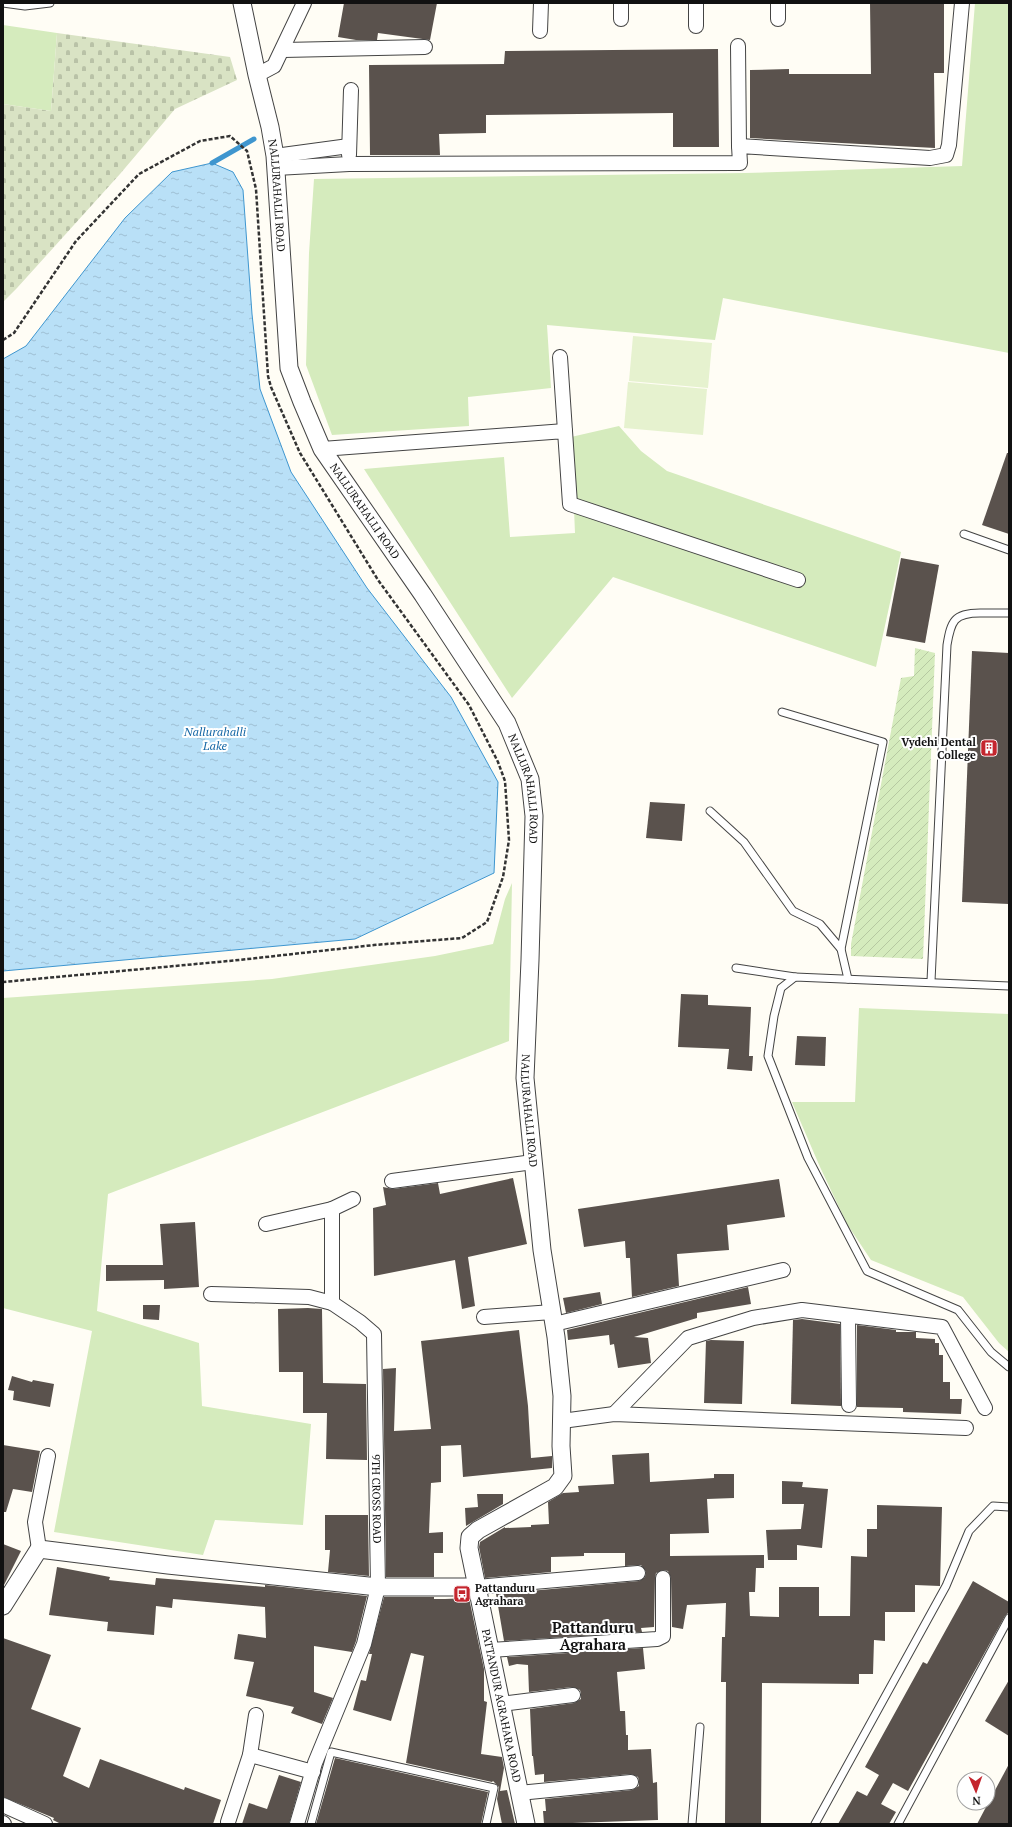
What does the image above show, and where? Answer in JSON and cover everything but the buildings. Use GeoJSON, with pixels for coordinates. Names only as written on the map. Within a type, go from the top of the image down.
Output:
{"type":"FeatureCollection","features":[{"type":"Feature","properties":{"kind":"street","name":"NALLURAHALLI ROAD"},"geometry":{"type":"LineString","coordinates":[[242,3],[257,75],[269,121],[275,162],[289,368],[322,449],[423,595],[507,723],[530,779],[534,816],[530,960],[524,1078],[542,1250],[553,1318],[562,1396],[561,1446],[563,1476],[555,1487],[478,1530],[470,1537],[469,1548],[477,1587]]}},
{"type":"Feature","properties":{"kind":"street"},"geometry":{"type":"LineString","coordinates":[[257,75],[274,66],[283,50],[304,3]]}},
{"type":"Feature","properties":{"kind":"street"},"geometry":{"type":"LineString","coordinates":[[540,31],[541,3]]}},
{"type":"Feature","properties":{"kind":"street"},"geometry":{"type":"LineString","coordinates":[[621,3],[621,18]]}},
{"type":"Feature","properties":{"kind":"street"},"geometry":{"type":"LineString","coordinates":[[696,3],[696,26]]}},
{"type":"Feature","properties":{"kind":"street"},"geometry":{"type":"LineString","coordinates":[[778,3],[778,19]]}},
{"type":"Feature","properties":{"kind":"street"},"geometry":{"type":"LineString","coordinates":[[739,146],[930,158],[946,155],[949,145],[962,3]]}},
{"type":"Feature","properties":{"kind":"street"},"geometry":{"type":"LineString","coordinates":[[275,162],[349,164],[740,163],[738,46]]}},
{"type":"Feature","properties":{"kind":"street"},"geometry":{"type":"LineString","coordinates":[[283,50],[425,47]]}},
{"type":"Feature","properties":{"kind":"street"},"geometry":{"type":"LineString","coordinates":[[349,164],[351,90]]}},
{"type":"Feature","properties":{"kind":"street"},"geometry":{"type":"LineString","coordinates":[[275,162],[349,146]]}},
{"type":"Feature","properties":{"kind":"street"},"geometry":{"type":"LineString","coordinates":[[560,357],[570,504],[798,580]]}},
{"type":"Feature","properties":{"kind":"street"},"geometry":{"type":"LineString","coordinates":[[322,449],[565,431]]}},
{"type":"Feature","properties":{"kind":"street"},"geometry":{"type":"LineString","coordinates":[[392,1181],[533,1162]]}},
{"type":"Feature","properties":{"kind":"street"},"geometry":{"type":"LineString","coordinates":[[266,1224],[332,1209],[353,1198]]}},
{"type":"Feature","properties":{"kind":"street"},"geometry":{"type":"LineString","coordinates":[[332,1209],[332,1303]]}},
{"type":"Feature","properties":{"kind":"street"},"geometry":{"type":"LineString","coordinates":[[484,1317],[553,1318],[784,1270]]}},
{"type":"Feature","properties":{"kind":"street","name":"9TH CROSS ROAD"},"geometry":{"type":"LineString","coordinates":[[211,1294],[309,1297],[332,1303],[360,1322],[374,1334],[378,1587],[364,1644],[313,1772],[297,1824]]}},
{"type":"Feature","properties":{"kind":"street"},"geometry":{"type":"LineString","coordinates":[[614,1414],[688,1338],[753,1318],[802,1310],[942,1327],[985,1408]]}},
{"type":"Feature","properties":{"kind":"street"},"geometry":{"type":"LineString","coordinates":[[848,1316],[849,1405]]}},
{"type":"Feature","properties":{"kind":"street"},"geometry":{"type":"LineString","coordinates":[[562,1421],[614,1414],[966,1428]]}},
{"type":"Feature","properties":{"kind":"street"},"geometry":{"type":"LineString","coordinates":[[3,1606],[39,1549],[35,1522],[48,1456]]}},
{"type":"Feature","properties":{"kind":"street"},"geometry":{"type":"LineString","coordinates":[[39,1549],[168,1565],[378,1587],[477,1587],[638,1573]]}},
{"type":"Feature","properties":{"kind":"street"},"geometry":{"type":"LineString","coordinates":[[490,1650],[657,1638],[663,1636],[663,1578]]}},
{"type":"Feature","properties":{"kind":"street","name":"PATTANDUR AGRAHARA ROAD"},"geometry":{"type":"LineString","coordinates":[[477,1587],[526,1824]]}},
{"type":"Feature","properties":{"kind":"street"},"geometry":{"type":"LineString","coordinates":[[501,1704],[573,1695]]}},
{"type":"Feature","properties":{"kind":"street"},"geometry":{"type":"LineString","coordinates":[[228,1822],[250,1755],[256,1715]]}},
{"type":"Feature","properties":{"kind":"street"},"geometry":{"type":"LineString","coordinates":[[250,1755],[313,1772]]}},
{"type":"Feature","properties":{"kind":"street"},"geometry":{"type":"LineString","coordinates":[[519,1793],[631,1782]]}},
{"type":"Feature","properties":{"kind":"street"},"geometry":{"type":"LineString","coordinates":[[3,1805],[45,1824]]}},
{"type":"Feature","properties":{"kind":"lane"},"geometry":{"type":"LineString","coordinates":[[3,4],[26,6],[50,3]]}},
{"type":"Feature","properties":{"kind":"lane"},"geometry":{"type":"LineString","coordinates":[[964,534],[1009,550]]}},
{"type":"Feature","properties":{"kind":"lane"},"geometry":{"type":"LineString","coordinates":[[931,982],[947,645],[949,631],[955,619],[965,613],[1009,613]]}},
{"type":"Feature","properties":{"kind":"lane"},"geometry":{"type":"LineString","coordinates":[[782,712],[883,742],[841,949],[848,979]]}},
{"type":"Feature","properties":{"kind":"lane"},"geometry":{"type":"LineString","coordinates":[[710,811],[744,842],[793,911],[820,924],[841,949]]}},
{"type":"Feature","properties":{"kind":"lane"},"geometry":{"type":"LineString","coordinates":[[736,968],[794,977],[1009,986]]}},
{"type":"Feature","properties":{"kind":"lane"},"geometry":{"type":"LineString","coordinates":[[794,977],[781,988],[774,1016],[768,1056],[808,1158],[867,1270],[958,1310],[991,1352],[1009,1367]]}},
{"type":"Feature","properties":{"kind":"lane"},"geometry":{"type":"LineString","coordinates":[[815,1824],[946,1586],[968,1531],[993,1506],[1009,1507]]}},
{"type":"Feature","properties":{"kind":"lane"},"geometry":{"type":"LineString","coordinates":[[898,1824],[1009,1618]]}},
{"type":"Feature","properties":{"kind":"lane"},"geometry":{"type":"LineString","coordinates":[[692,1824],[700,1727]]}},
{"type":"Feature","properties":{"kind":"lane"},"geometry":{"type":"LineString","coordinates":[[311,1824],[331,1752],[494,1788],[486,1824]]}},
{"type":"Feature","properties":{"kind":"path"},"geometry":{"type":"LineString","coordinates":[[3,340],[14,333],[76,241],[139,174],[200,141],[230,136],[247,151],[256,189],[268,376],[271,388],[300,453],[378,580],[469,705],[498,762],[505,782],[509,840],[503,876],[487,922],[462,938],[374,945],[231,961],[3,982]]}},
{"type":"Feature","properties":{"kind":"green space"},"geometry":{"type":"Polygon","coordinates":[[[975,3],[1009,3],[1009,353],[723,298],[715,340],[547,325],[551,388],[468,397],[469,426],[332,435],[306,365],[309,253],[314,179],[745,173],[962,166],[975,3]]]}},
{"type":"Feature","properties":{"kind":"green space"},"geometry":{"type":"Polygon","coordinates":[[[3,25],[57,33],[51,111],[3,104],[3,25]]]}},
{"type":"Feature","properties":{"kind":"green space"},"geometry":{"type":"Polygon","coordinates":[[[57,33],[230,57],[237,80],[175,109],[120,174],[3,302],[3,104],[51,111],[57,33]]]}},
{"type":"Feature","properties":{"kind":"green space"},"geometry":{"type":"Polygon","coordinates":[[[633,336],[712,343],[708,388],[629,381],[633,336]]]}},
{"type":"Feature","properties":{"kind":"green space"},"geometry":{"type":"Polygon","coordinates":[[[628,382],[707,389],[703,435],[624,428],[628,382]]]}},
{"type":"Feature","properties":{"kind":"green space"},"geometry":{"type":"Polygon","coordinates":[[[619,426],[641,451],[667,471],[901,552],[876,667],[613,577],[512,698],[364,469],[504,457],[510,537],[575,533],[571,437],[619,426]]]}},
{"type":"Feature","properties":{"kind":"green space"},"geometry":{"type":"Polygon","coordinates":[[[915,648],[935,653],[923,959],[851,956],[851,944],[901,678],[914,676],[915,648]]]}},
{"type":"Feature","properties":{"kind":"green space"},"geometry":{"type":"Polygon","coordinates":[[[512,883],[509,1041],[108,1194],[97,1311],[199,1343],[202,1406],[311,1424],[303,1525],[215,1520],[203,1555],[54,1532],[92,1331],[3,1308],[3,998],[272,979],[435,956],[493,944],[505,899],[512,883]]]}},
{"type":"Feature","properties":{"kind":"green space"},"geometry":{"type":"Polygon","coordinates":[[[859,1008],[1009,1014],[1009,1352],[999,1343],[963,1297],[871,1260],[847,1224],[820,1167],[792,1102],[855,1102],[859,1008]]]}},
{"type":"Feature","properties":{"kind":"water","name":"Nallurahalli Lake"},"geometry":{"type":"Polygon","coordinates":[[[212,163],[233,172],[243,190],[252,314],[260,389],[291,472],[367,588],[451,697],[498,782],[494,873],[355,939],[3,971],[3,359],[26,346],[125,218],[172,172],[212,163]]]}},
{"type":"Feature","properties":{"kind":"waterway"},"geometry":{"type":"LineString","coordinates":[[212,163],[254,139]]}},
{"type":"Feature","properties":{"kind":"place","name":"Vydehi Dental College"},"geometry":{"type":"Point","coordinates":[989,748]}},
{"type":"Feature","properties":{"kind":"place","name":"Pattanduru Agrahara"},"geometry":{"type":"Point","coordinates":[462,1594]}},
{"type":"Feature","properties":{"kind":"district","name":"Pattanduru Agrahara"},"geometry":{"type":"Point","coordinates":[593,1636]}}]}
